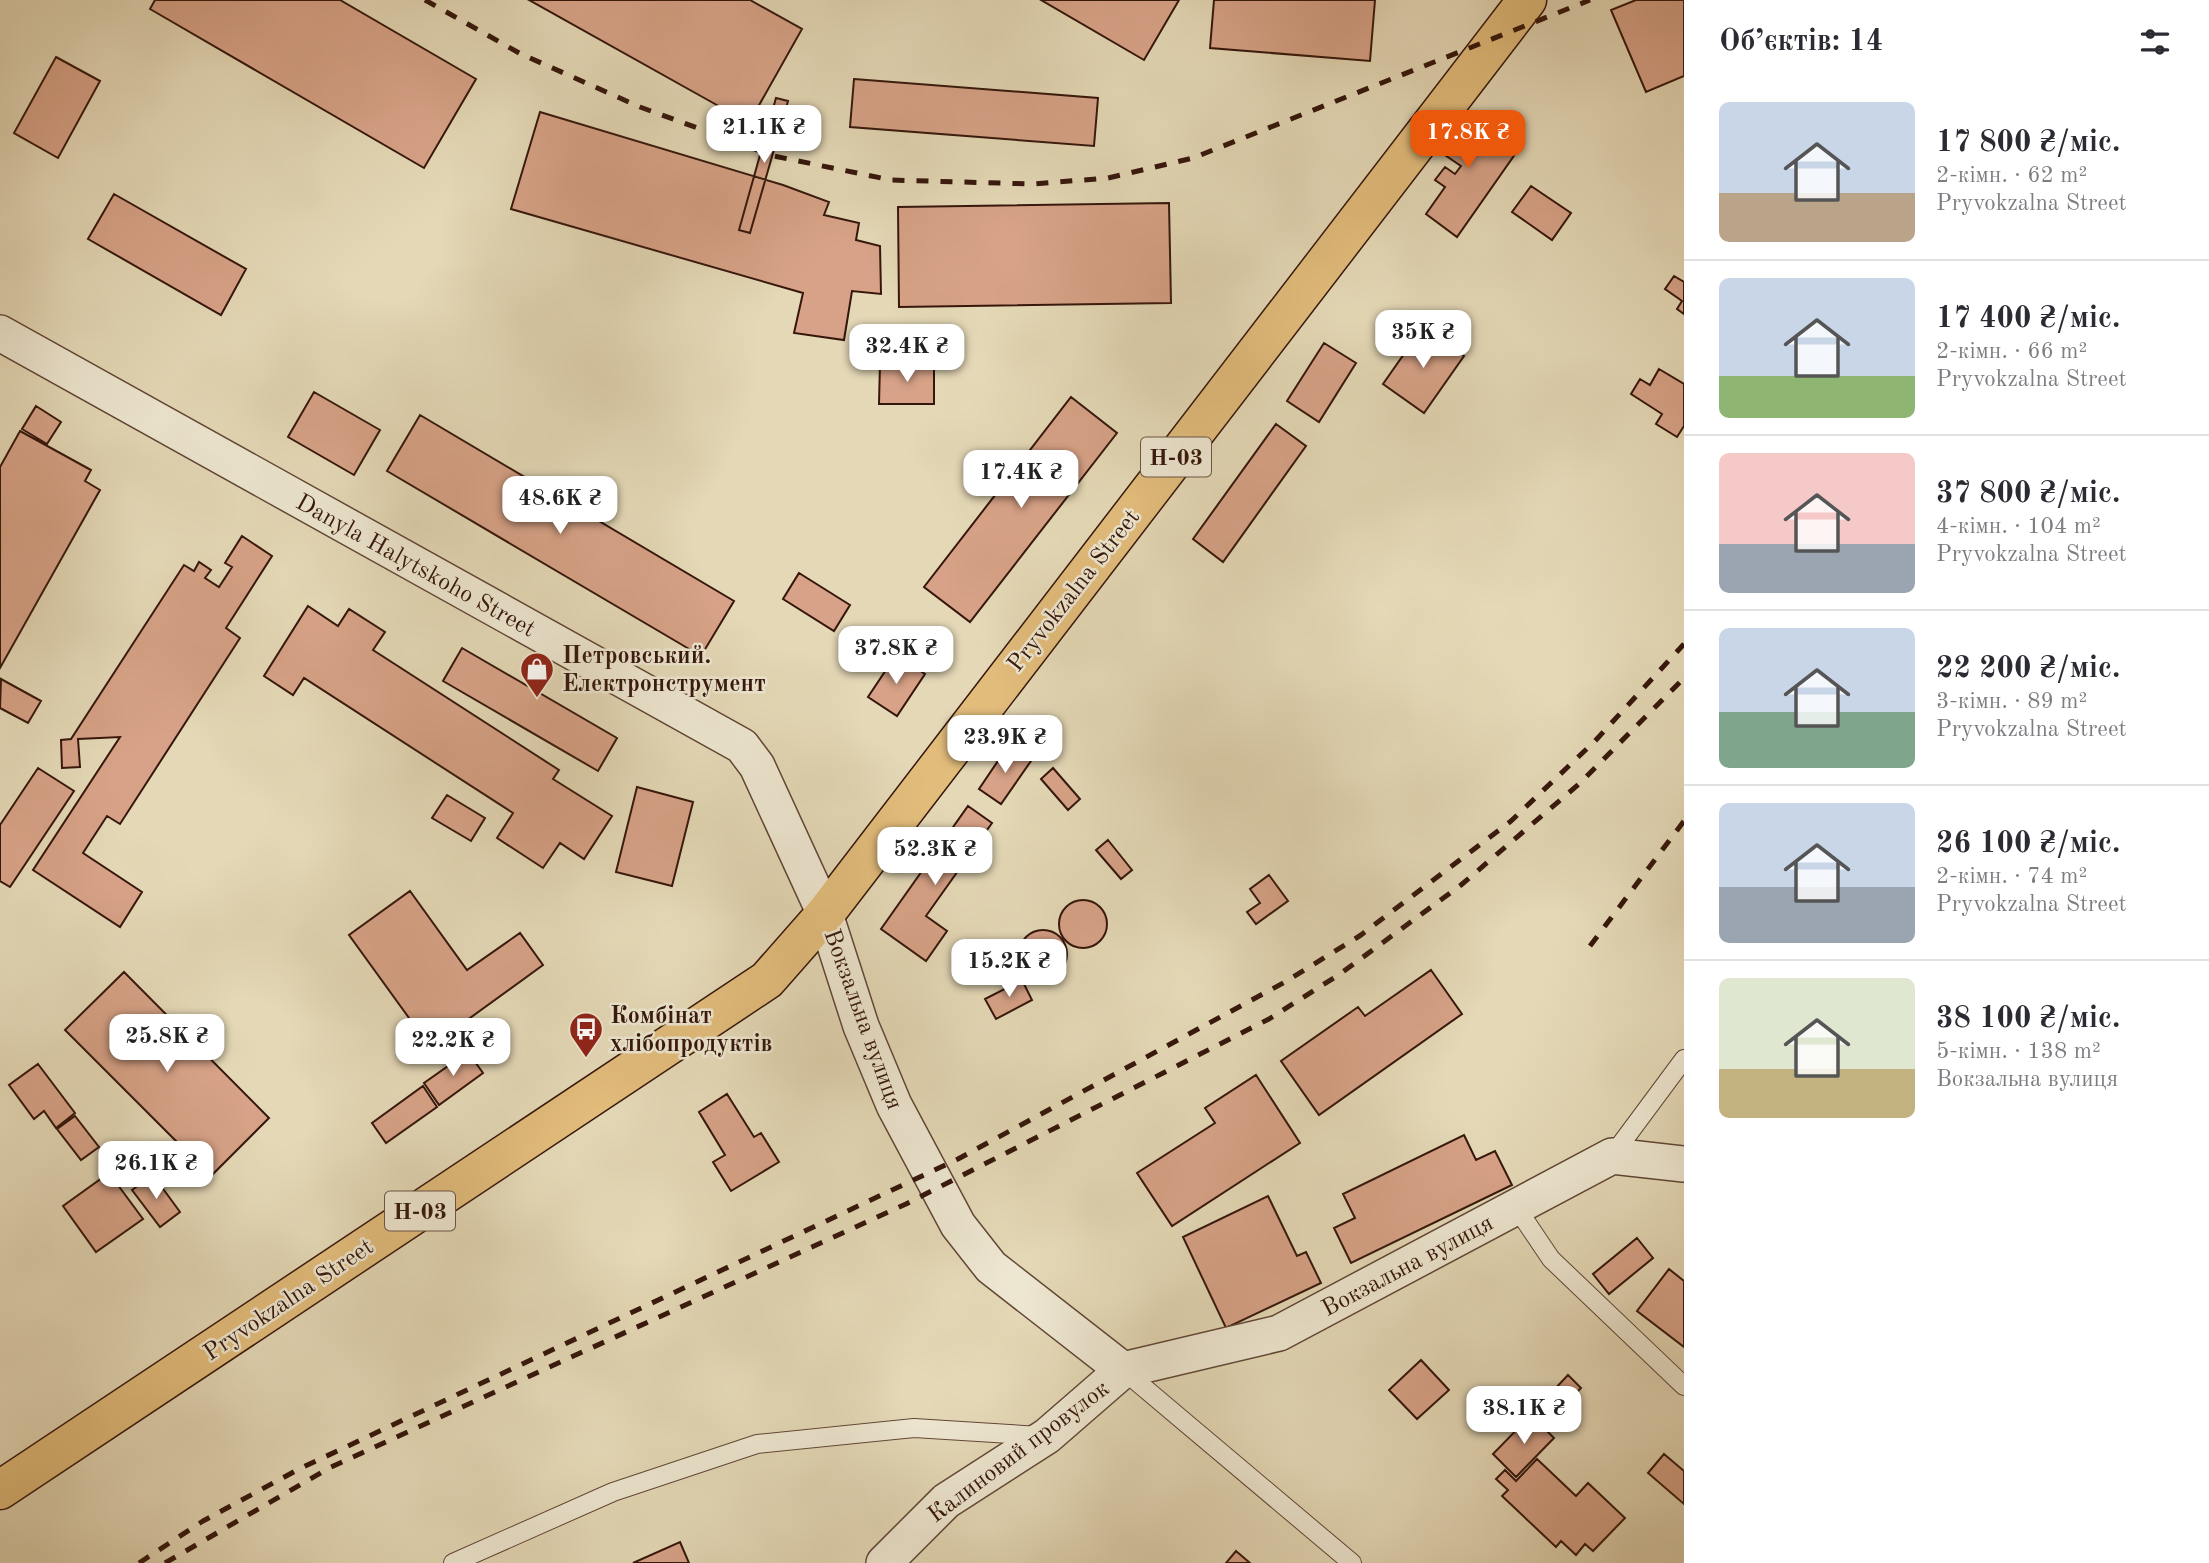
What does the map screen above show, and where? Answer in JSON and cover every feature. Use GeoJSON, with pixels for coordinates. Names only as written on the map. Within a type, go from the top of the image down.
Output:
{"type":"FeatureCollection","features":[{"type":"Feature","properties":{"kind":"main road","name":"Pryvokzalna Street"},"geometry":{"type":"LineString","coordinates":[[0,1490],[767,980],[825,914],[1527,0]]}},
{"type":"Feature","properties":{"kind":"street","name":"Danyla Halytskoho Street"},"geometry":{"type":"LineString","coordinates":[[0,333],[742,746],[757,765],[825,914]]}},
{"type":"Feature","properties":{"kind":"street","name":"Вокзальна вулиця"},"geometry":{"type":"LineString","coordinates":[[825,914],[861,1026],[894,1105],[958,1224],[991,1267],[1123,1370],[1279,1333],[1612,1156]]}},
{"type":"Feature","properties":{"kind":"street"},"geometry":{"type":"LineString","coordinates":[[1612,1156],[1684,1164]]}},
{"type":"Feature","properties":{"kind":"street","name":"Калиновий провулок"},"geometry":{"type":"LineString","coordinates":[[884,1563],[946,1501],[1047,1436],[1123,1370]]}},
{"type":"Feature","properties":{"kind":"lane"},"geometry":{"type":"LineString","coordinates":[[1612,1156],[1684,1059]]}},
{"type":"Feature","properties":{"kind":"lane"},"geometry":{"type":"LineString","coordinates":[[1516,1207],[1551,1259],[1684,1386]]}},
{"type":"Feature","properties":{"kind":"lane","name":"Вокзальна вулиця"},"geometry":{"type":"LineString","coordinates":[[1123,1370],[1352,1563]]}},
{"type":"Feature","properties":{"kind":"lane"},"geometry":{"type":"LineString","coordinates":[[453,1563],[613,1492],[757,1444],[914,1428],[1047,1436]]}},
{"type":"Feature","properties":{"kind":"building"},"geometry":{"type":"Polygon","coordinates":[[[155,0],[340,0],[476,79],[424,168],[150,9],[155,0]]]}},
{"type":"Feature","properties":{"kind":"building"},"geometry":{"type":"Polygon","coordinates":[[[529,0],[750,0],[802,29],[749,123],[529,0]]]}},
{"type":"Feature","properties":{"kind":"building"},"geometry":{"type":"Polygon","coordinates":[[[1041,0],[1179,0],[1144,60],[1041,0]]]}},
{"type":"Feature","properties":{"kind":"building"},"geometry":{"type":"Polygon","coordinates":[[[1214,0],[1375,0],[1370,61],[1210,48],[1214,0]]]}},
{"type":"Feature","properties":{"kind":"building"},"geometry":{"type":"Polygon","coordinates":[[[1636,0],[1684,0],[1684,76],[1646,92],[1611,10],[1636,0]]]}},
{"type":"Feature","properties":{"kind":"building"},"geometry":{"type":"Polygon","coordinates":[[[56,57],[100,81],[58,158],[14,133],[56,57]]]}},
{"type":"Feature","properties":{"kind":"building"},"geometry":{"type":"Polygon","coordinates":[[[854,79],[1098,98],[1094,146],[850,127],[854,79]]]}},
{"type":"Feature","properties":{"kind":"building"},"geometry":{"type":"Polygon","coordinates":[[[776,98],[788,101],[750,233],[739,230],[776,98]]]}},
{"type":"Feature","properties":{"kind":"building"},"geometry":{"type":"Polygon","coordinates":[[[1460,109],[1518,150],[1457,237],[1426,214],[1445,187],[1435,180],[1445,167],[1455,174],[1461,166],[1433,147],[1460,109]]]}},
{"type":"Feature","properties":{"kind":"building"},"geometry":{"type":"Polygon","coordinates":[[[540,112],[783,185],[829,202],[824,215],[859,223],[856,240],[880,246],[881,294],[852,291],[844,340],[794,333],[803,293],[511,209],[540,112]]]}},
{"type":"Feature","properties":{"kind":"building"},"geometry":{"type":"Polygon","coordinates":[[[1531,186],[1571,213],[1552,240],[1512,212],[1531,186]]]}},
{"type":"Feature","properties":{"kind":"building"},"geometry":{"type":"Polygon","coordinates":[[[114,194],[246,269],[221,315],[88,239],[114,194]]]}},
{"type":"Feature","properties":{"kind":"building"},"geometry":{"type":"Polygon","coordinates":[[[1169,203],[1171,303],[899,307],[898,207],[1169,203]]]}},
{"type":"Feature","properties":{"kind":"building"},"geometry":{"type":"Polygon","coordinates":[[[1674,276],[1684,282],[1684,314],[1677,309],[1682,301],[1665,289],[1674,276]]]}},
{"type":"Feature","properties":{"kind":"building"},"geometry":{"type":"Polygon","coordinates":[[[887,326],[928,326],[928,364],[886,364],[887,326]]]}},
{"type":"Feature","properties":{"kind":"building"},"geometry":{"type":"Polygon","coordinates":[[[1423,327],[1464,356],[1424,413],[1383,384],[1423,327]]]}},
{"type":"Feature","properties":{"kind":"building"},"geometry":{"type":"Polygon","coordinates":[[[1324,343],[1356,363],[1319,422],[1287,401],[1324,343]]]}},
{"type":"Feature","properties":{"kind":"building"},"geometry":{"type":"Polygon","coordinates":[[[880,363],[934,364],[934,404],[879,404],[880,363]]]}},
{"type":"Feature","properties":{"kind":"building"},"geometry":{"type":"Polygon","coordinates":[[[1659,369],[1684,384],[1684,426],[1677,437],[1656,424],[1662,414],[1631,394],[1640,379],[1650,385],[1659,369]]]}},
{"type":"Feature","properties":{"kind":"building"},"geometry":{"type":"Polygon","coordinates":[[[314,392],[380,430],[354,475],[288,437],[314,392]]]}},
{"type":"Feature","properties":{"kind":"building"},"geometry":{"type":"Polygon","coordinates":[[[1071,397],[1117,433],[970,622],[924,587],[1071,397]]]}},
{"type":"Feature","properties":{"kind":"building"},"geometry":{"type":"Polygon","coordinates":[[[36,406],[61,422],[47,444],[22,429],[36,406]]]}},
{"type":"Feature","properties":{"kind":"building"},"geometry":{"type":"Polygon","coordinates":[[[420,415],[734,601],[701,656],[387,471],[420,415]]]}},
{"type":"Feature","properties":{"kind":"building"},"geometry":{"type":"Polygon","coordinates":[[[1276,424],[1306,446],[1223,562],[1193,539],[1276,424]]]}},
{"type":"Feature","properties":{"kind":"building"},"geometry":{"type":"Polygon","coordinates":[[[20,431],[91,470],[85,481],[100,490],[0,668],[0,467],[20,431]]]}},
{"type":"Feature","properties":{"kind":"building"},"geometry":{"type":"Polygon","coordinates":[[[242,536],[272,556],[226,628],[240,638],[120,824],[107,816],[83,853],[142,892],[120,927],[33,870],[120,737],[78,739],[80,767],[62,768],[61,740],[71,739],[184,565],[194,571],[199,562],[211,570],[205,578],[219,587],[232,567],[225,563],[242,536]]]}},
{"type":"Feature","properties":{"kind":"building"},"geometry":{"type":"Polygon","coordinates":[[[799,573],[850,605],[834,631],[783,599],[799,573]]]}},
{"type":"Feature","properties":{"kind":"building"},"geometry":{"type":"Polygon","coordinates":[[[308,606],[338,626],[349,609],[385,632],[373,650],[559,770],[553,779],[612,816],[584,859],[560,843],[543,868],[497,838],[513,813],[304,678],[293,695],[264,676],[308,606]]]}},
{"type":"Feature","properties":{"kind":"building"},"geometry":{"type":"Polygon","coordinates":[[[462,648],[617,738],[598,771],[443,681],[462,648]]]}},
{"type":"Feature","properties":{"kind":"building"},"geometry":{"type":"Polygon","coordinates":[[[896,655],[925,674],[897,716],[868,697],[896,655]]]}},
{"type":"Feature","properties":{"kind":"building"},"geometry":{"type":"Polygon","coordinates":[[[1,679],[41,701],[28,723],[0,708],[1,679]]]}},
{"type":"Feature","properties":{"kind":"building"},"geometry":{"type":"Polygon","coordinates":[[[1008,746],[1031,761],[1001,804],[979,789],[1008,746]]]}},
{"type":"Feature","properties":{"kind":"building"},"geometry":{"type":"Polygon","coordinates":[[[38,768],[74,791],[10,887],[0,881],[0,825],[38,768]]]}},
{"type":"Feature","properties":{"kind":"building"},"geometry":{"type":"Polygon","coordinates":[[[1053,768],[1080,799],[1068,810],[1041,779],[1053,768]]]}},
{"type":"Feature","properties":{"kind":"building"},"geometry":{"type":"Polygon","coordinates":[[[637,787],[693,802],[672,886],[616,872],[637,787]]]}},
{"type":"Feature","properties":{"kind":"building"},"geometry":{"type":"Polygon","coordinates":[[[447,795],[485,818],[471,841],[432,818],[447,795]]]}},
{"type":"Feature","properties":{"kind":"building"},"geometry":{"type":"Polygon","coordinates":[[[968,806],[992,823],[926,916],[947,931],[926,961],[881,929],[968,806]]]}},
{"type":"Feature","properties":{"kind":"building"},"geometry":{"type":"Polygon","coordinates":[[[1108,840],[1132,870],[1121,879],[1096,850],[1108,840]]]}},
{"type":"Feature","properties":{"kind":"building"},"geometry":{"type":"Polygon","coordinates":[[[1269,875],[1288,901],[1256,924],[1247,912],[1260,903],[1250,889],[1269,875]]]}},
{"type":"Feature","properties":{"kind":"building"},"geometry":{"type":"Polygon","coordinates":[[[410,891],[467,970],[520,933],[543,965],[430,1047],[349,935],[410,891]]]}},
{"type":"Feature","properties":{"kind":"building"},"geometry":{"type":"Polygon","coordinates":[[[1083,900],[1100,907],[1107,924],[1100,941],[1083,948],[1066,941],[1059,924],[1066,907],[1083,900]]]}},
{"type":"Feature","properties":{"kind":"building"},"geometry":{"type":"Polygon","coordinates":[[[1043,930],[1060,937],[1067,954],[1060,971],[1043,978],[1026,971],[1019,954],[1026,937],[1043,930]]]}},
{"type":"Feature","properties":{"kind":"building"},"geometry":{"type":"Polygon","coordinates":[[[991,947],[1003,952],[1008,964],[1003,976],[991,981],[979,976],[974,964],[979,952],[991,947]]]}},
{"type":"Feature","properties":{"kind":"building"},"geometry":{"type":"Polygon","coordinates":[[[1431,970],[1462,1014],[1319,1115],[1281,1061],[1358,1007],[1365,1016],[1431,970]]]}},
{"type":"Feature","properties":{"kind":"building"},"geometry":{"type":"Polygon","coordinates":[[[124,972],[269,1118],[211,1176],[65,1030],[124,972]]]}},
{"type":"Feature","properties":{"kind":"building"},"geometry":{"type":"Polygon","coordinates":[[[1022,980],[1032,1000],[996,1019],[985,999],[1022,980]]]}},
{"type":"Feature","properties":{"kind":"building"},"geometry":{"type":"Polygon","coordinates":[[[468,1052],[483,1073],[439,1105],[424,1083],[468,1052]]]}},
{"type":"Feature","properties":{"kind":"building"},"geometry":{"type":"Polygon","coordinates":[[[38,1064],[75,1113],[56,1128],[44,1111],[34,1119],[9,1085],[38,1064]]]}},
{"type":"Feature","properties":{"kind":"building"},"geometry":{"type":"Polygon","coordinates":[[[1256,1075],[1300,1143],[1172,1226],[1137,1173],[1215,1123],[1205,1108],[1256,1075]]]}},
{"type":"Feature","properties":{"kind":"building"},"geometry":{"type":"Polygon","coordinates":[[[423,1086],[437,1107],[386,1143],[372,1123],[423,1086]]]}},
{"type":"Feature","properties":{"kind":"building"},"geometry":{"type":"Polygon","coordinates":[[[727,1094],[754,1137],[761,1133],[779,1162],[731,1191],[713,1162],[725,1155],[699,1112],[727,1094]]]}},
{"type":"Feature","properties":{"kind":"building"},"geometry":{"type":"Polygon","coordinates":[[[75,1116],[99,1147],[81,1160],[57,1129],[75,1116]]]}},
{"type":"Feature","properties":{"kind":"building"},"geometry":{"type":"Polygon","coordinates":[[[1464,1135],[1476,1160],[1495,1151],[1512,1185],[1351,1263],[1334,1228],[1355,1218],[1343,1194],[1464,1135]]]}},
{"type":"Feature","properties":{"kind":"building"},"geometry":{"type":"Polygon","coordinates":[[[109,1173],[143,1219],[96,1252],[63,1206],[109,1173]]]}},
{"type":"Feature","properties":{"kind":"building"},"geometry":{"type":"Polygon","coordinates":[[[153,1175],[180,1212],[160,1227],[132,1190],[153,1175]]]}},
{"type":"Feature","properties":{"kind":"building"},"geometry":{"type":"Polygon","coordinates":[[[1268,1196],[1297,1256],[1306,1252],[1321,1283],[1226,1328],[1183,1237],[1268,1196]]]}},
{"type":"Feature","properties":{"kind":"building"},"geometry":{"type":"Polygon","coordinates":[[[1637,1238],[1653,1258],[1609,1294],[1593,1274],[1637,1238]]]}},
{"type":"Feature","properties":{"kind":"building"},"geometry":{"type":"Polygon","coordinates":[[[1669,1269],[1684,1281],[1684,1347],[1637,1311],[1669,1269]]]}},
{"type":"Feature","properties":{"kind":"building"},"geometry":{"type":"Polygon","coordinates":[[[1421,1360],[1449,1390],[1417,1419],[1389,1390],[1421,1360]]]}},
{"type":"Feature","properties":{"kind":"building"},"geometry":{"type":"Polygon","coordinates":[[[1568,1375],[1581,1388],[1565,1405],[1552,1392],[1568,1375]]]}},
{"type":"Feature","properties":{"kind":"building"},"geometry":{"type":"Polygon","coordinates":[[[1531,1415],[1554,1438],[1516,1477],[1493,1454],[1531,1415]]]}},
{"type":"Feature","properties":{"kind":"building"},"geometry":{"type":"Polygon","coordinates":[[[1664,1454],[1684,1471],[1684,1504],[1648,1473],[1664,1454]]]}},
{"type":"Feature","properties":{"kind":"building"},"geometry":{"type":"Polygon","coordinates":[[[1537,1459],[1576,1496],[1588,1483],[1625,1518],[1593,1551],[1585,1544],[1576,1555],[1561,1541],[1556,1547],[1502,1496],[1508,1490],[1496,1479],[1505,1470],[1516,1481],[1537,1459]]]}},
{"type":"Feature","properties":{"kind":"building"},"geometry":{"type":"Polygon","coordinates":[[[680,1542],[689,1563],[633,1563],[680,1542]]]}},
{"type":"Feature","properties":{"kind":"building"},"geometry":{"type":"Polygon","coordinates":[[[1236,1551],[1250,1563],[1226,1563],[1236,1551]]]}},
{"type":"Feature","properties":{"kind":"railway"},"geometry":{"type":"LineString","coordinates":[[425,0],[521,54],[640,107],[774,156],[891,180],[1033,184],[1108,178],[1193,158],[1590,0]]}},
{"type":"Feature","properties":{"kind":"railway"},"geometry":{"type":"LineString","coordinates":[[139,1563],[203,1521],[299,1469],[958,1159],[1285,982],[1361,935],[1511,821],[1595,741],[1684,644]]}},
{"type":"Feature","properties":{"kind":"railway"},"geometry":{"type":"LineString","coordinates":[[165,1563],[331,1467],[906,1204],[1269,1019],[1340,974],[1461,885],[1579,784],[1684,678]]}},
{"type":"Feature","properties":{"kind":"railway"},"geometry":{"type":"LineString","coordinates":[[1590,946],[1684,821]]}},
{"type":"Feature","properties":{"kind":"place","name":"Петровський. Електронструмент"},"geometry":{"type":"Point","coordinates":[537,699]}},
{"type":"Feature","properties":{"kind":"place","name":"Комбінат хлібопродуктів"},"geometry":{"type":"Point","coordinates":[586,1059]}}]}
